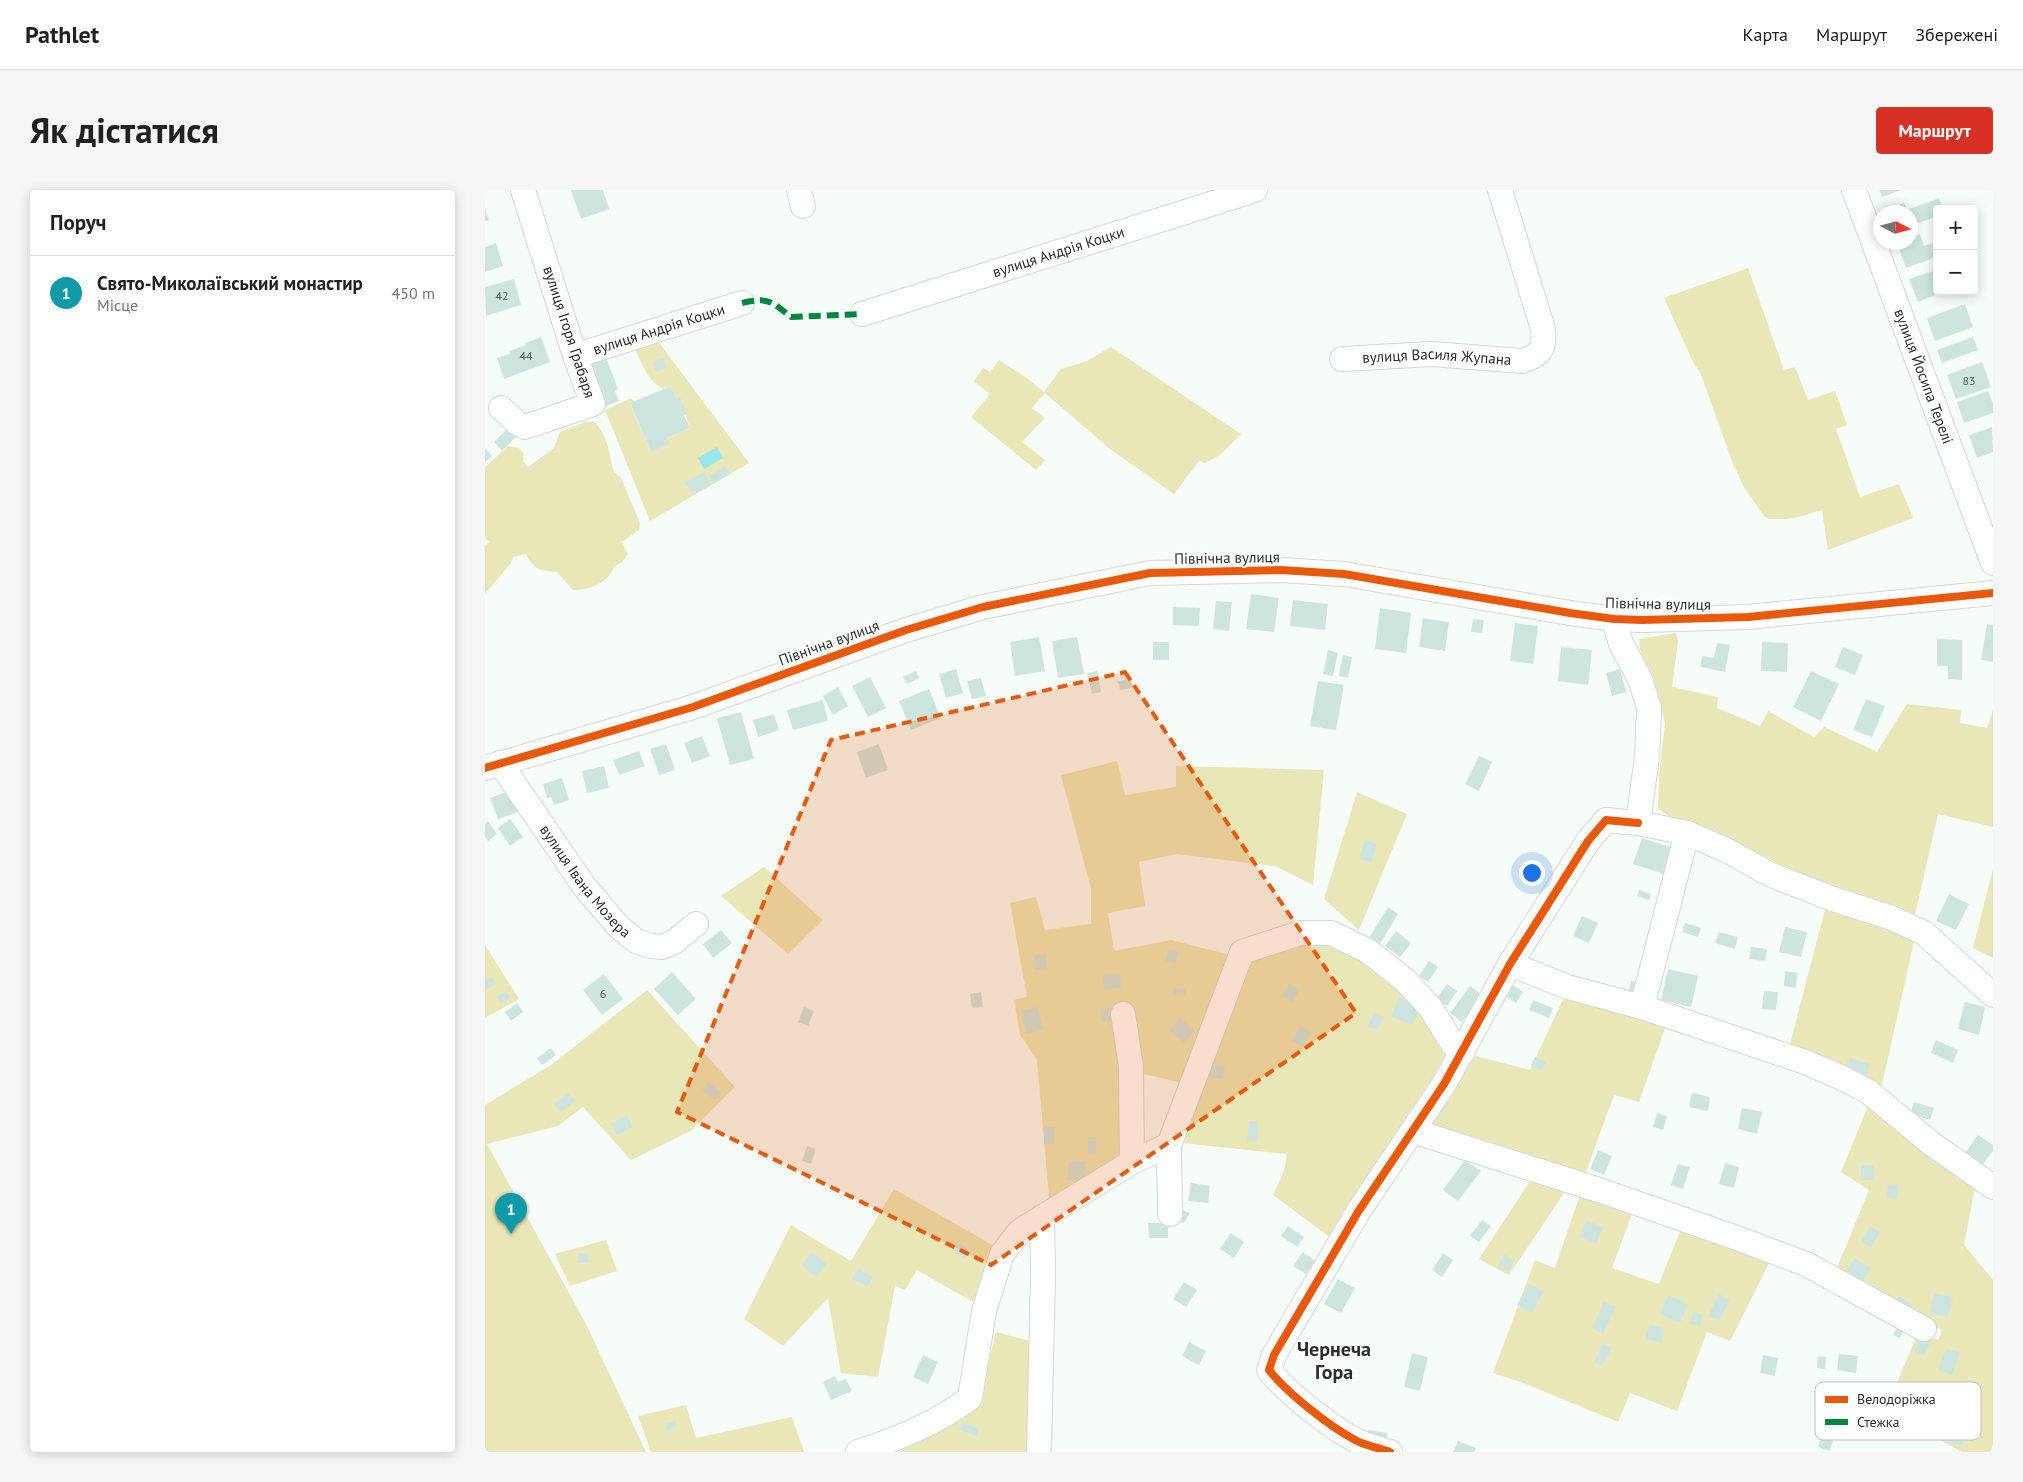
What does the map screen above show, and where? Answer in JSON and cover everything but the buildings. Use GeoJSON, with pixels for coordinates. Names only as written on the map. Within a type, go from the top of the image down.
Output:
{"type":"FeatureCollection","features":[{"type":"Feature","properties":{"kind":"street","name":"вулиця Ігоря Грабаря"},"geometry":{"type":"LineString","coordinates":[[501,408],[517,423],[525,427],[593,404],[575,356],[523,190]]}},
{"type":"Feature","properties":{"kind":"street","name":"вулиця Василя Жупана"},"geometry":{"type":"LineString","coordinates":[[1342,359],[1432,354],[1522,361],[1533,357],[1541,351],[1544,340],[1543,329],[1500,190]]}},
{"type":"Feature","properties":{"kind":"street","name":"вулиця Йосипа Терелі"},"geometry":{"type":"LineString","coordinates":[[1854,190],[1993,563]]}},
{"type":"Feature","properties":{"kind":"street","name":"вулиця Андрія Коцки"},"geometry":{"type":"LineString","coordinates":[[862,314],[1249,191]]}},
{"type":"Feature","properties":{"kind":"street","name":"вулиця Андрія Коцки"},"geometry":{"type":"LineString","coordinates":[[575,356],[742,302]]}},
{"type":"Feature","properties":{"kind":"street","name":"Північна вулиця"},"geometry":{"type":"LineString","coordinates":[[492,766],[693,707],[906,630],[983,607],[1150,574],[1281,570],[1344,574],[1570,613],[1614,619],[1642,620],[1748,617],[1993,593]]}},
{"type":"Feature","properties":{"kind":"street"},"geometry":{"type":"LineString","coordinates":[[1614,619],[1621,644],[1640,679],[1649,708],[1647,757],[1638,823]]}},
{"type":"Feature","properties":{"kind":"street","name":"вулиця Івана Мозера"},"geometry":{"type":"LineString","coordinates":[[492,766],[584,886],[618,926],[636,941],[662,947],[674,942],[696,924]]}},
{"type":"Feature","properties":{"kind":"street"},"geometry":{"type":"LineString","coordinates":[[1390,1452],[1357,1441],[1310,1409],[1276,1379],[1269,1370],[1274,1355],[1311,1289],[1358,1212],[1413,1131],[1463,1052],[1510,964],[1588,841],[1606,820],[1638,823],[1687,833],[1726,850],[1769,874],[1833,899],[1892,918],[1924,933],[1993,995]]}},
{"type":"Feature","properties":{"kind":"street"},"geometry":{"type":"LineString","coordinates":[[1642,1007],[1687,833]]}},
{"type":"Feature","properties":{"kind":"street"},"geometry":{"type":"LineString","coordinates":[[1170,1214],[1169,1145],[1242,952],[1300,933],[1331,933],[1368,950],[1405,980],[1430,1007],[1453,1044],[1463,1052]]}},
{"type":"Feature","properties":{"kind":"street"},"geometry":{"type":"LineString","coordinates":[[1510,964],[1568,987],[1642,1007],[1805,1062],[1840,1077],[1869,1092],[1932,1144],[1993,1187]]}},
{"type":"Feature","properties":{"kind":"street"},"geometry":{"type":"LineString","coordinates":[[1123,1014],[1131,1066],[1132,1162]]}},
{"type":"Feature","properties":{"kind":"street"},"geometry":{"type":"LineString","coordinates":[[1413,1131],[1599,1190],[1806,1264],[1924,1329]]}},
{"type":"Feature","properties":{"kind":"street"},"geometry":{"type":"LineString","coordinates":[[858,1452],[883,1447],[950,1413],[970,1398],[983,1311],[1002,1254],[1020,1231],[1132,1162],[1169,1145]]}},
{"type":"Feature","properties":{"kind":"street"},"geometry":{"type":"LineString","coordinates":[[1039,1452],[1043,1274],[1042,1217]]}},
{"type":"Feature","properties":{"kind":"highlighted area"},"geometry":{"type":"Polygon","coordinates":[[[1125,672],[1356,1013],[991,1265],[677,1112],[831,740],[1125,672]]]}},
{"type":"Feature","properties":{"kind":"shaded area"},"geometry":{"type":"Polygon","coordinates":[[[1748,268],[1784,370],[1795,367],[1808,400],[1835,391],[1847,425],[1836,429],[1860,497],[1899,484],[1913,518],[1828,550],[1822,510],[1799,517],[1769,519],[1764,516],[1744,487],[1733,464],[1700,372],[1694,364],[1664,298],[1748,268]]]}},
{"type":"Feature","properties":{"kind":"shaded area"},"geometry":{"type":"Polygon","coordinates":[[[656,342],[660,344],[749,463],[650,521],[605,410],[631,398],[634,402],[630,404],[651,452],[669,444],[667,438],[690,428],[680,398],[677,399],[671,386],[663,389],[653,381],[645,371],[634,347],[656,342]]]}},
{"type":"Feature","properties":{"kind":"shaded area"},"geometry":{"type":"Polygon","coordinates":[[[1111,347],[1241,434],[1220,455],[1205,463],[1199,461],[1174,494],[1110,449],[1045,393],[1032,408],[1045,418],[1022,442],[1045,460],[1036,470],[971,417],[990,394],[974,381],[983,368],[990,372],[999,360],[1044,392],[1061,369],[1087,361],[1111,347]]]}},
{"type":"Feature","properties":{"kind":"shaded area"},"geometry":{"type":"Polygon","coordinates":[[[585,422],[594,422],[602,432],[614,472],[621,478],[640,523],[639,530],[622,542],[628,554],[603,581],[586,589],[573,590],[557,572],[535,567],[526,554],[513,557],[511,563],[485,594],[485,546],[489,542],[485,537],[485,467],[508,446],[519,448],[524,454],[523,461],[528,467],[554,448],[560,432],[585,422]]]}},
{"type":"Feature","properties":{"kind":"shaded area"},"geometry":{"type":"Polygon","coordinates":[[[1676,633],[1678,641],[1672,687],[1718,697],[1717,708],[1760,726],[1768,711],[1814,737],[1824,727],[1877,752],[1907,704],[1961,710],[1960,723],[1987,728],[1993,710],[1993,827],[1938,814],[1914,919],[1826,888],[1713,830],[1670,817],[1658,809],[1659,776],[1665,723],[1655,685],[1640,650],[1639,639],[1676,633]]]}},
{"type":"Feature","properties":{"kind":"shaded area"},"geometry":{"type":"Polygon","coordinates":[[[1117,761],[1125,795],[1176,787],[1176,766],[1324,770],[1313,885],[1275,866],[1177,854],[1139,862],[1145,906],[1108,913],[1114,951],[1171,940],[1234,956],[1186,1084],[1136,1072],[1127,1157],[1053,1203],[1049,1197],[1037,1060],[1020,1035],[1014,1000],[1027,997],[1010,903],[1036,897],[1045,930],[1091,924],[1091,889],[1061,775],[1117,761]]]}},
{"type":"Feature","properties":{"kind":"shaded area"},"geometry":{"type":"Polygon","coordinates":[[[1357,792],[1407,814],[1359,930],[1324,899],[1357,792]]]}},
{"type":"Feature","properties":{"kind":"shaded area"},"geometry":{"type":"Polygon","coordinates":[[[764,867],[823,920],[788,954],[721,896],[764,867]]]}},
{"type":"Feature","properties":{"kind":"shaded area"},"geometry":{"type":"Polygon","coordinates":[[[1993,869],[1993,958],[1973,948],[1993,869]]]}},
{"type":"Feature","properties":{"kind":"shaded area"},"geometry":{"type":"Polygon","coordinates":[[[1827,902],[1915,937],[1881,1089],[1836,1061],[1789,1048],[1827,902]]]}},
{"type":"Feature","properties":{"kind":"shaded area"},"geometry":{"type":"Polygon","coordinates":[[[1330,938],[1412,993],[1452,1056],[1335,1241],[1273,1195],[1284,1171],[1287,1154],[1181,1143],[1248,957],[1330,938]]]}},
{"type":"Feature","properties":{"kind":"shaded area"},"geometry":{"type":"Polygon","coordinates":[[[485,945],[519,999],[485,1018],[485,945]]]}},
{"type":"Feature","properties":{"kind":"shaded area"},"geometry":{"type":"Polygon","coordinates":[[[647,990],[735,1087],[691,1131],[631,1160],[583,1107],[558,1126],[487,1144],[586,1324],[646,1452],[485,1452],[485,1105],[551,1065],[647,990]]]}},
{"type":"Feature","properties":{"kind":"shaded area"},"geometry":{"type":"Polygon","coordinates":[[[1566,993],[1668,1020],[1639,1102],[1614,1095],[1583,1180],[1428,1125],[1472,1055],[1530,1070],[1566,993]]]}},
{"type":"Feature","properties":{"kind":"shaded area"},"geometry":{"type":"Polygon","coordinates":[[[1870,1101],[1976,1182],[1964,1245],[1993,1280],[1993,1443],[1991,1452],[1962,1452],[1940,1440],[1981,1440],[1981,1382],[1897,1382],[1918,1332],[1938,1340],[1942,1330],[1891,1305],[1835,1273],[1869,1190],[1841,1172],[1870,1101]]]}},
{"type":"Feature","properties":{"kind":"shaded area"},"geometry":{"type":"Polygon","coordinates":[[[1534,1175],[1568,1187],[1509,1275],[1479,1259],[1534,1175]]]}},
{"type":"Feature","properties":{"kind":"shaded area"},"geometry":{"type":"Polygon","coordinates":[[[894,1189],[996,1247],[973,1302],[917,1270],[905,1290],[895,1286],[878,1377],[841,1373],[828,1298],[783,1346],[744,1319],[791,1225],[851,1261],[894,1189]]]}},
{"type":"Feature","properties":{"kind":"shaded area"},"geometry":{"type":"Polygon","coordinates":[[[1580,1195],[1632,1214],[1612,1268],[1659,1284],[1683,1224],[1772,1257],[1730,1341],[1707,1332],[1677,1411],[1630,1393],[1618,1422],[1521,1382],[1493,1373],[1535,1260],[1555,1268],[1580,1195]]]}},
{"type":"Feature","properties":{"kind":"shaded area"},"geometry":{"type":"Polygon","coordinates":[[[606,1240],[617,1271],[570,1286],[555,1254],[606,1240]]]}},
{"type":"Feature","properties":{"kind":"shaded area"},"geometry":{"type":"Polygon","coordinates":[[[996,1332],[1038,1343],[1034,1452],[899,1452],[935,1431],[979,1401],[996,1332]]]}},
{"type":"Feature","properties":{"kind":"shaded area"},"geometry":{"type":"Polygon","coordinates":[[[686,1405],[696,1438],[792,1417],[804,1452],[651,1452],[638,1416],[686,1405]]]}},
{"type":"Feature","properties":{"kind":"water"},"geometry":{"type":"Polygon","coordinates":[[[717,447],[723,458],[704,469],[698,458],[717,447]]]}},
{"type":"Feature","properties":{"kind":"marked path"},"geometry":{"type":"LineString","coordinates":[[742,303],[758,300],[769,302],[779,307],[791,317],[862,314]]}},
{"type":"Feature","properties":{"kind":"cycle path"},"geometry":{"type":"LineString","coordinates":[[485,768],[693,707],[906,630],[983,607],[1150,573],[1281,570],[1344,574],[1570,613],[1614,619],[1642,620],[1748,617],[1993,593]]}},
{"type":"Feature","properties":{"kind":"cycle path"},"geometry":{"type":"LineString","coordinates":[[1390,1452],[1361,1443],[1346,1435],[1298,1399],[1269,1370],[1274,1355],[1358,1212],[1444,1084],[1510,964],[1588,841],[1606,820],[1638,823]]}},
{"type":"Feature","properties":{"kind":"place","name":"Свято-Миколаївський монастир"},"geometry":{"type":"Point","coordinates":[511,1234]}},
{"type":"Feature","properties":{"kind":"district","name":"Чернеча Гора"},"geometry":{"type":"Point","coordinates":[1334,1360]}}]}
